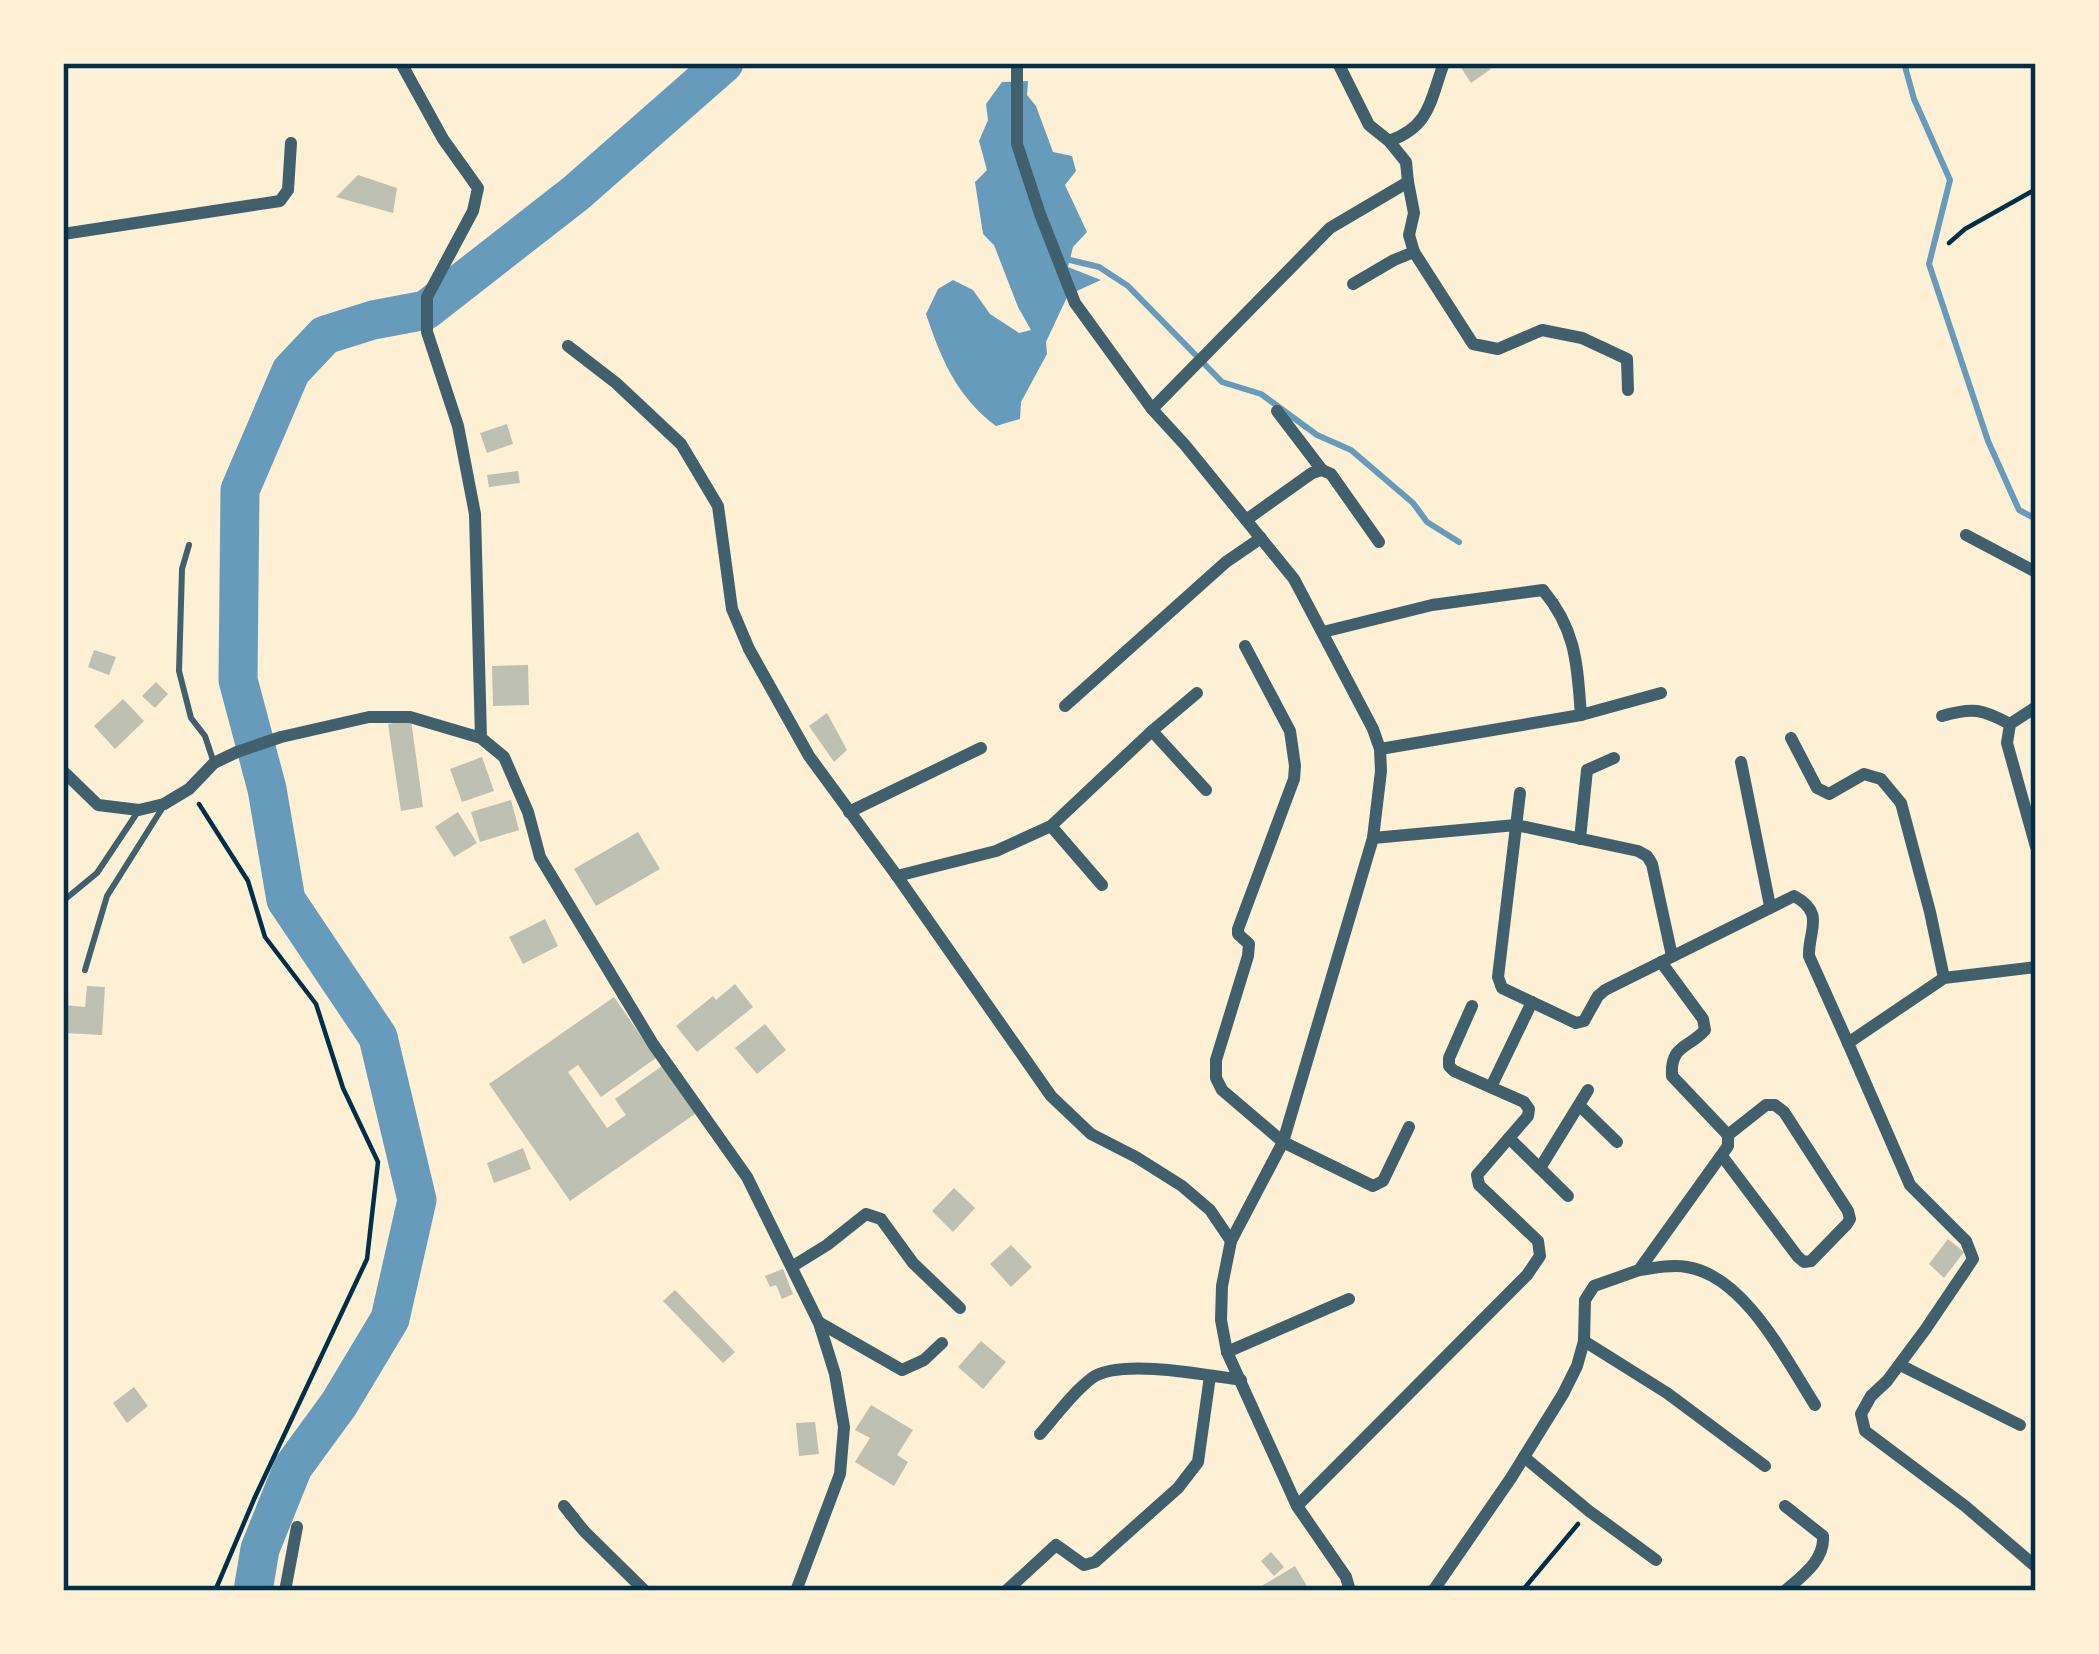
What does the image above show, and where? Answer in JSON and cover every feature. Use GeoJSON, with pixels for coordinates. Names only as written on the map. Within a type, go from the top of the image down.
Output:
{"type":"FeatureCollection","features":[{"type":"Feature","properties":{"kind":"street"},"geometry":{"type":"LineString","coordinates":[[401,63],[443,140],[478,188],[473,212],[428,297],[427,332],[458,426],[475,514],[481,738]]}},
{"type":"Feature","properties":{"kind":"street"},"geometry":{"type":"LineString","coordinates":[[1017,63],[1017,145],[1075,303],[1152,409],[1294,579],[1380,748],[1373,838],[1283,1142],[1231,1240],[1222,1286],[1227,1352],[1297,1506],[1346,1577],[1349,1591]]}},
{"type":"Feature","properties":{"kind":"street"},"geometry":{"type":"LineString","coordinates":[[1339,63],[1369,124],[1406,162],[1414,252],[1473,344],[1498,349],[1542,330],[1582,338],[1627,359],[1628,390]]}},
{"type":"Feature","properties":{"kind":"street"},"geometry":{"type":"LineString","coordinates":[[1389,141],[1406,135],[1424,118],[1444,63]]}},
{"type":"Feature","properties":{"kind":"street"},"geometry":{"type":"LineString","coordinates":[[63,234],[280,201],[288,190],[291,143]]}},
{"type":"Feature","properties":{"kind":"street"},"geometry":{"type":"LineString","coordinates":[[1152,409],[1330,228],[1408,182]]}},
{"type":"Feature","properties":{"kind":"street"},"geometry":{"type":"LineString","coordinates":[[1353,284],[1414,252]]}},
{"type":"Feature","properties":{"kind":"street"},"geometry":{"type":"LineString","coordinates":[[568,346],[616,383],[681,445],[718,506],[731,609],[809,756],[1052,1096],[1091,1134],[1182,1186],[1210,1210],[1231,1240]]}},
{"type":"Feature","properties":{"kind":"street"},"geometry":{"type":"LineString","coordinates":[[1277,411],[1322,470],[1331,474],[1379,542]]}},
{"type":"Feature","properties":{"kind":"street"},"geometry":{"type":"LineString","coordinates":[[1246,520],[1322,470]]}},
{"type":"Feature","properties":{"kind":"street"},"geometry":{"type":"LineString","coordinates":[[1966,535],[2036,572]]}},
{"type":"Feature","properties":{"kind":"street"},"geometry":{"type":"LineString","coordinates":[[1064,706],[1226,562],[1261,538]]}},
{"type":"Feature","properties":{"kind":"street"},"geometry":{"type":"LineString","coordinates":[[1323,632],[1432,605],[1543,590],[1576,654],[1581,715]]}},
{"type":"Feature","properties":{"kind":"street"},"geometry":{"type":"LineString","coordinates":[[1245,646],[1290,731],[1294,779],[1238,929],[1249,944],[1248,956],[1216,1060],[1216,1078],[1222,1090],[1283,1142],[1373,1186],[1383,1181],[1408,1126]]}},
{"type":"Feature","properties":{"kind":"street"},"geometry":{"type":"LineString","coordinates":[[897,876],[996,850],[1052,826],[1197,693]]}},
{"type":"Feature","properties":{"kind":"street"},"geometry":{"type":"LineString","coordinates":[[1380,748],[1581,715],[1661,693]]}},
{"type":"Feature","properties":{"kind":"street"},"geometry":{"type":"LineString","coordinates":[[2036,707],[2011,724],[2006,742],[2036,847]]}},
{"type":"Feature","properties":{"kind":"street"},"geometry":{"type":"LineString","coordinates":[[1942,716],[1974,709],[2011,724]]}},
{"type":"Feature","properties":{"kind":"street"},"geometry":{"type":"LineString","coordinates":[[63,771],[98,805],[140,810],[164,804],[189,789],[214,763],[237,752],[369,717],[410,717],[481,738],[504,757],[528,812],[540,857],[653,1044],[747,1177],[819,1322],[836,1374],[844,1427],[842,1451],[840,1474],[796,1591]]}},
{"type":"Feature","properties":{"kind":"street"},"geometry":{"type":"LineString","coordinates":[[1152,731],[1206,790]]}},
{"type":"Feature","properties":{"kind":"street"},"geometry":{"type":"LineString","coordinates":[[1791,738],[1817,788],[1829,794],[1864,775],[1881,779],[1901,803],[1944,978]]}},
{"type":"Feature","properties":{"kind":"street"},"geometry":{"type":"LineString","coordinates":[[849,812],[981,748]]}},
{"type":"Feature","properties":{"kind":"street"},"geometry":{"type":"LineString","coordinates":[[1580,839],[1587,770],[1614,758]]}},
{"type":"Feature","properties":{"kind":"street"},"geometry":{"type":"LineString","coordinates":[[1741,762],[1770,906]]}},
{"type":"Feature","properties":{"kind":"street"},"geometry":{"type":"LineString","coordinates":[[1520,793],[1498,977],[1502,988],[1576,1023],[1583,1021],[1605,990],[1770,906],[1794,896],[1806,904],[1815,933],[1808,943],[1809,956],[1910,1185],[1966,1241],[1973,1259],[1900,1365],[1871,1396],[1861,1414],[1865,1431],[2036,1567]]}},
{"type":"Feature","properties":{"kind":"street"},"geometry":{"type":"LineString","coordinates":[[1373,838],[1516,825],[1638,851],[1652,864],[1667,959],[1705,1030],[1677,1052],[1671,1062],[1672,1076],[1728,1135],[1728,1147],[1639,1270]]}},
{"type":"Feature","properties":{"kind":"street"},"geometry":{"type":"LineString","coordinates":[[1052,826],[1102,885]]}},
{"type":"Feature","properties":{"kind":"street"},"geometry":{"type":"LineString","coordinates":[[1849,1043],[1944,978],[2036,967]]}},
{"type":"Feature","properties":{"kind":"street"},"geometry":{"type":"LineString","coordinates":[[1491,1088],[1532,1002]]}},
{"type":"Feature","properties":{"kind":"street"},"geometry":{"type":"LineString","coordinates":[[1297,1506],[1527,1275],[1540,1256],[1538,1241],[1479,1185],[1477,1175],[1528,1116],[1529,1108],[1449,1066],[1472,1006]]}},
{"type":"Feature","properties":{"kind":"street"},"geometry":{"type":"LineString","coordinates":[[1540,1168],[1588,1090]]}},
{"type":"Feature","properties":{"kind":"street"},"geometry":{"type":"LineString","coordinates":[[1722,1156],[1804,1262],[1810,1262],[1847,1224],[1848,1211],[1784,1112],[1766,1105],[1728,1135]]}},
{"type":"Feature","properties":{"kind":"street"},"geometry":{"type":"LineString","coordinates":[[1580,1106],[1617,1142]]}},
{"type":"Feature","properties":{"kind":"street"},"geometry":{"type":"LineString","coordinates":[[1509,1138],[1568,1196]]}},
{"type":"Feature","properties":{"kind":"street"},"geometry":{"type":"LineString","coordinates":[[793,1266],[866,1214],[881,1219],[914,1263],[960,1308]]}},
{"type":"Feature","properties":{"kind":"street"},"geometry":{"type":"LineString","coordinates":[[1433,1591],[1563,1394],[1577,1366],[1584,1341],[1585,1300],[1594,1286],[1639,1270],[1683,1265],[1701,1270],[1743,1297],[1815,1405]]}},
{"type":"Feature","properties":{"kind":"street"},"geometry":{"type":"LineString","coordinates":[[1227,1352],[1348,1299]]}},
{"type":"Feature","properties":{"kind":"street"},"geometry":{"type":"LineString","coordinates":[[819,1322],[902,1370],[924,1360],[942,1343]]}},
{"type":"Feature","properties":{"kind":"street"},"geometry":{"type":"LineString","coordinates":[[1584,1341],[1666,1393],[1765,1466]]}},
{"type":"Feature","properties":{"kind":"street"},"geometry":{"type":"LineString","coordinates":[[1900,1365],[2020,1425]]}},
{"type":"Feature","properties":{"kind":"street"},"geometry":{"type":"LineString","coordinates":[[1040,1434],[1095,1375],[1141,1369],[1241,1380]]}},
{"type":"Feature","properties":{"kind":"street"},"geometry":{"type":"LineString","coordinates":[[1006,1591],[1056,1545],[1084,1565],[1095,1562],[1178,1487],[1198,1462],[1210,1376]]}},
{"type":"Feature","properties":{"kind":"street"},"geometry":{"type":"LineString","coordinates":[[1524,1456],[1656,1560]]}},
{"type":"Feature","properties":{"kind":"street"},"geometry":{"type":"LineString","coordinates":[[564,1506],[645,1591]]}},
{"type":"Feature","properties":{"kind":"street"},"geometry":{"type":"LineString","coordinates":[[1785,1506],[1823,1536],[1824,1546],[1811,1568],[1785,1591]]}},
{"type":"Feature","properties":{"kind":"street"},"geometry":{"type":"LineString","coordinates":[[285,1591],[297,1527]]}},
{"type":"Feature","properties":{"kind":"lane"},"geometry":{"type":"LineString","coordinates":[[189,545],[182,569],[178,670],[191,718],[206,736],[214,763]]}},
{"type":"Feature","properties":{"kind":"lane"},"geometry":{"type":"LineString","coordinates":[[85,970],[107,896],[164,804]]}},
{"type":"Feature","properties":{"kind":"lane"},"geometry":{"type":"LineString","coordinates":[[63,901],[97,873],[140,810]]}},
{"type":"Feature","properties":{"kind":"path"},"geometry":{"type":"LineString","coordinates":[[1949,243],[2036,189]]}},
{"type":"Feature","properties":{"kind":"path"},"geometry":{"type":"LineString","coordinates":[[189,789],[248,881],[265,937],[316,1004],[343,1088],[378,1162],[367,1259],[215,1591]]}},
{"type":"Feature","properties":{"kind":"path"},"geometry":{"type":"LineString","coordinates":[[1522,1591],[1589,1511]]}},
{"type":"Feature","properties":{"kind":"water"},"geometry":{"type":"Polygon","coordinates":[[[1028,81],[1027,95],[1036,106],[1053,152],[1072,156],[1076,171],[1065,185],[1087,232],[1073,247],[1068,267],[1101,280],[1068,295],[1046,342],[1047,354],[1021,402],[1020,419],[996,426],[952,376],[926,314],[938,289],[953,280],[973,290],[990,314],[1019,333],[1031,330],[994,245],[983,234],[975,182],[987,170],[979,141],[988,120],[986,104],[1002,82],[1028,81]]]}},
{"type":"Feature","properties":{"kind":"building"},"geometry":{"type":"Polygon","coordinates":[[[1458,63],[1487,63],[1491,69],[1471,83],[1458,63]]]}},
{"type":"Feature","properties":{"kind":"building"},"geometry":{"type":"Polygon","coordinates":[[[358,175],[397,188],[393,213],[336,197],[358,175]]]}},
{"type":"Feature","properties":{"kind":"building"},"geometry":{"type":"Polygon","coordinates":[[[507,424],[513,444],[487,453],[480,433],[507,424]]]}},
{"type":"Feature","properties":{"kind":"building"},"geometry":{"type":"Polygon","coordinates":[[[518,471],[520,483],[489,487],[487,475],[518,471]]]}},
{"type":"Feature","properties":{"kind":"building"},"geometry":{"type":"Polygon","coordinates":[[[94,650],[116,657],[109,675],[88,667],[94,650]]]}},
{"type":"Feature","properties":{"kind":"building"},"geometry":{"type":"Polygon","coordinates":[[[528,665],[529,705],[493,706],[492,666],[528,665]]]}},
{"type":"Feature","properties":{"kind":"building"},"geometry":{"type":"Polygon","coordinates":[[[156,682],[168,694],[155,708],[142,696],[156,682]]]}},
{"type":"Feature","properties":{"kind":"building"},"geometry":{"type":"Polygon","coordinates":[[[123,699],[144,721],[115,749],[94,726],[123,699]]]}},
{"type":"Feature","properties":{"kind":"building"},"geometry":{"type":"Polygon","coordinates":[[[827,713],[847,750],[834,762],[809,726],[827,713]]]}},
{"type":"Feature","properties":{"kind":"building"},"geometry":{"type":"Polygon","coordinates":[[[411,720],[423,807],[401,811],[388,724],[411,720]]]}},
{"type":"Feature","properties":{"kind":"building"},"geometry":{"type":"Polygon","coordinates":[[[482,757],[494,791],[462,802],[450,769],[482,757]]]}},
{"type":"Feature","properties":{"kind":"building"},"geometry":{"type":"Polygon","coordinates":[[[511,800],[519,830],[480,842],[471,812],[511,800]]]}},
{"type":"Feature","properties":{"kind":"building"},"geometry":{"type":"Polygon","coordinates":[[[458,812],[477,843],[454,857],[435,827],[458,812]]]}},
{"type":"Feature","properties":{"kind":"building"},"geometry":{"type":"Polygon","coordinates":[[[638,832],[660,869],[596,906],[574,869],[638,832]]]}},
{"type":"Feature","properties":{"kind":"building"},"geometry":{"type":"Polygon","coordinates":[[[545,919],[558,946],[523,964],[509,937],[545,919]]]}},
{"type":"Feature","properties":{"kind":"building"},"geometry":{"type":"Polygon","coordinates":[[[735,984],[753,1007],[697,1052],[676,1026],[735,984]]]}},
{"type":"Feature","properties":{"kind":"building"},"geometry":{"type":"Polygon","coordinates":[[[87,986],[105,987],[102,1035],[63,1033],[63,1005],[85,1007],[87,986]]]}},
{"type":"Feature","properties":{"kind":"building"},"geometry":{"type":"Polygon","coordinates":[[[614,997],[656,1058],[601,1097],[578,1065],[568,1072],[607,1128],[626,1115],[615,1099],[662,1066],[695,1114],[570,1201],[489,1084],[614,997]]]}},
{"type":"Feature","properties":{"kind":"building"},"geometry":{"type":"Polygon","coordinates":[[[765,1024],[786,1050],[757,1074],[735,1048],[765,1024]]]}},
{"type":"Feature","properties":{"kind":"building"},"geometry":{"type":"Polygon","coordinates":[[[523,1148],[531,1169],[494,1183],[487,1163],[523,1148]]]}},
{"type":"Feature","properties":{"kind":"building"},"geometry":{"type":"Polygon","coordinates":[[[954,1188],[975,1208],[953,1232],[932,1211],[954,1188]]]}},
{"type":"Feature","properties":{"kind":"building"},"geometry":{"type":"Polygon","coordinates":[[[1948,1239],[1964,1252],[1944,1278],[1929,1264],[1948,1239]]]}},
{"type":"Feature","properties":{"kind":"building"},"geometry":{"type":"Polygon","coordinates":[[[1011,1245],[1032,1267],[1011,1287],[990,1264],[1011,1245]]]}},
{"type":"Feature","properties":{"kind":"building"},"geometry":{"type":"Polygon","coordinates":[[[783,1269],[793,1294],[782,1299],[765,1276],[783,1269]]]}},
{"type":"Feature","properties":{"kind":"building"},"geometry":{"type":"Polygon","coordinates":[[[675,1290],[735,1352],[723,1363],[663,1301],[675,1290]]]}},
{"type":"Feature","properties":{"kind":"building"},"geometry":{"type":"Polygon","coordinates":[[[981,1341],[1006,1362],[983,1389],[958,1367],[981,1341]]]}},
{"type":"Feature","properties":{"kind":"building"},"geometry":{"type":"Polygon","coordinates":[[[134,1387],[148,1406],[127,1423],[113,1403],[134,1387]]]}},
{"type":"Feature","properties":{"kind":"building"},"geometry":{"type":"Polygon","coordinates":[[[871,1405],[913,1430],[897,1455],[908,1462],[894,1486],[855,1462],[870,1438],[855,1430],[871,1405]]]}},
{"type":"Feature","properties":{"kind":"building"},"geometry":{"type":"Polygon","coordinates":[[[815,1422],[819,1454],[799,1456],[796,1423],[815,1422]]]}},
{"type":"Feature","properties":{"kind":"building"},"geometry":{"type":"Polygon","coordinates":[[[1271,1552],[1284,1567],[1274,1576],[1261,1561],[1271,1552]]]}},
{"type":"Feature","properties":{"kind":"building"},"geometry":{"type":"Polygon","coordinates":[[[1295,1566],[1310,1591],[1253,1591],[1295,1566]]]}},
{"type":"Feature","properties":{"kind":"waterway"},"geometry":{"type":"LineString","coordinates":[[253,1591],[260,1549],[293,1467],[339,1404],[390,1319],[417,1200],[378,1037],[286,900],[267,789],[238,680],[240,490],[291,371],[325,335],[426,310],[576,193],[724,63]]}},
{"type":"Feature","properties":{"kind":"waterway"},"geometry":{"type":"LineString","coordinates":[[1904,63],[1914,99],[1950,180],[1929,264],[1988,441],[2019,510],[2036,519]]}},
{"type":"Feature","properties":{"kind":"waterway"},"geometry":{"type":"LineString","coordinates":[[1070,260],[1099,267],[1128,286],[1222,382],[1261,394],[1317,435],[1351,450],[1413,503],[1427,522],[1459,542]]}}]}
